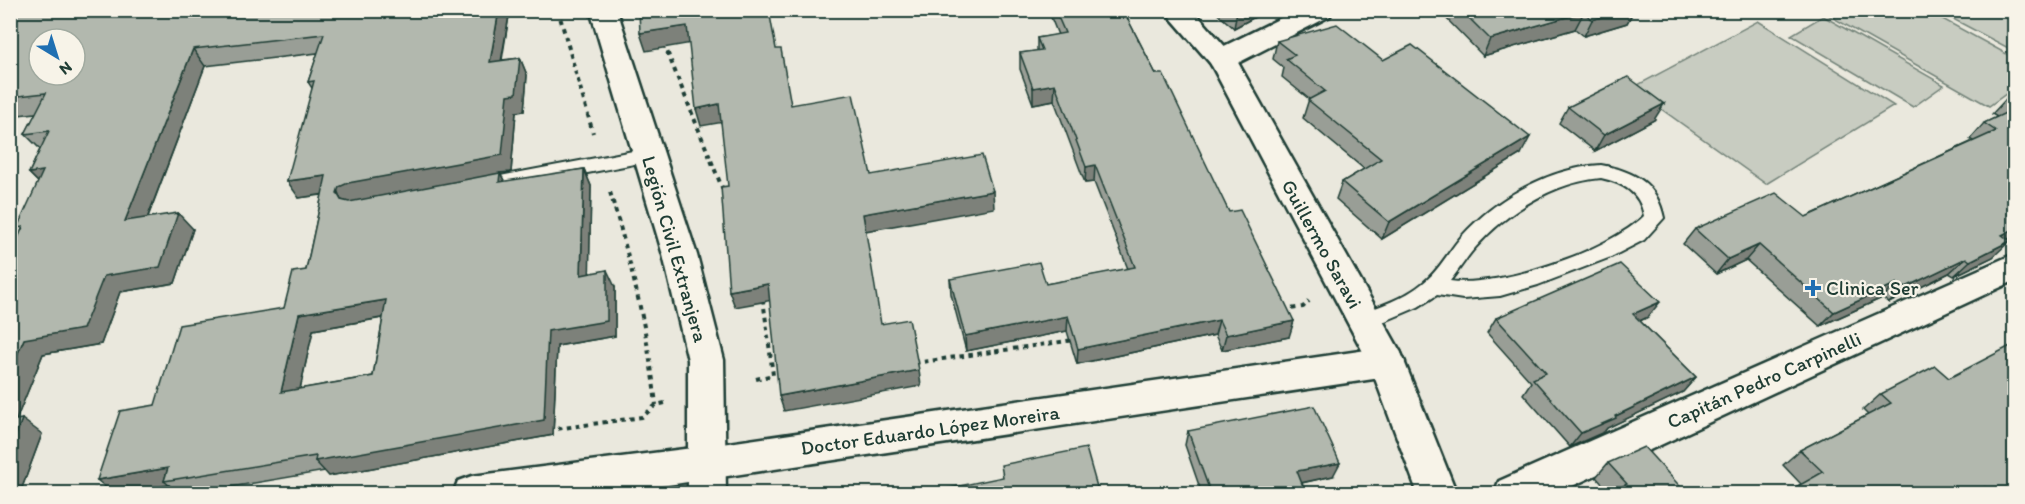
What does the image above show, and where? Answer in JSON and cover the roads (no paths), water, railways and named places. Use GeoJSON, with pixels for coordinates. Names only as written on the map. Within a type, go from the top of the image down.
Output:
{"type":"FeatureCollection","features":[{"type":"Feature","properties":{"kind":"street","name":"Legión Civil Extranjera"},"geometry":{"type":"LineString","coordinates":[[603,10],[680,255],[706,360],[708,478]]}},
{"type":"Feature","properties":{"kind":"street","name":"Guillermo Saravi"},"geometry":{"type":"LineString","coordinates":[[1177,10],[1222,59],[1387,362],[1438,494]]}},
{"type":"Feature","properties":{"kind":"street"},"geometry":{"type":"LineString","coordinates":[[1222,59],[1320,10]]}},
{"type":"Feature","properties":{"kind":"street","name":"Capitán Pedro Carpinelli"},"geometry":{"type":"LineString","coordinates":[[1513,494],[2014,267]]}},
{"type":"Feature","properties":{"kind":"street","name":"Doctor Eduardo López Moreira"},"geometry":{"type":"LineString","coordinates":[[472,494],[708,478],[1387,362]]}},
{"type":"Feature","properties":{"kind":"lane"},"geometry":{"type":"LineString","coordinates":[[476,187],[649,155]]}},
{"type":"Feature","properties":{"kind":"lane"},"geometry":{"type":"LineString","coordinates":[[1364,321],[1434,287],[1457,254],[1474,236],[1520,200],[1557,180],[1584,171],[1610,171],[1629,179],[1645,192],[1652,203],[1654,218],[1637,235],[1604,252],[1500,288],[1464,291],[1434,287]]}},
{"type":"Feature","properties":{"kind":"place","name":"Clinica Ser"},"geometry":{"type":"Point","coordinates":[1813,288]}}]}
